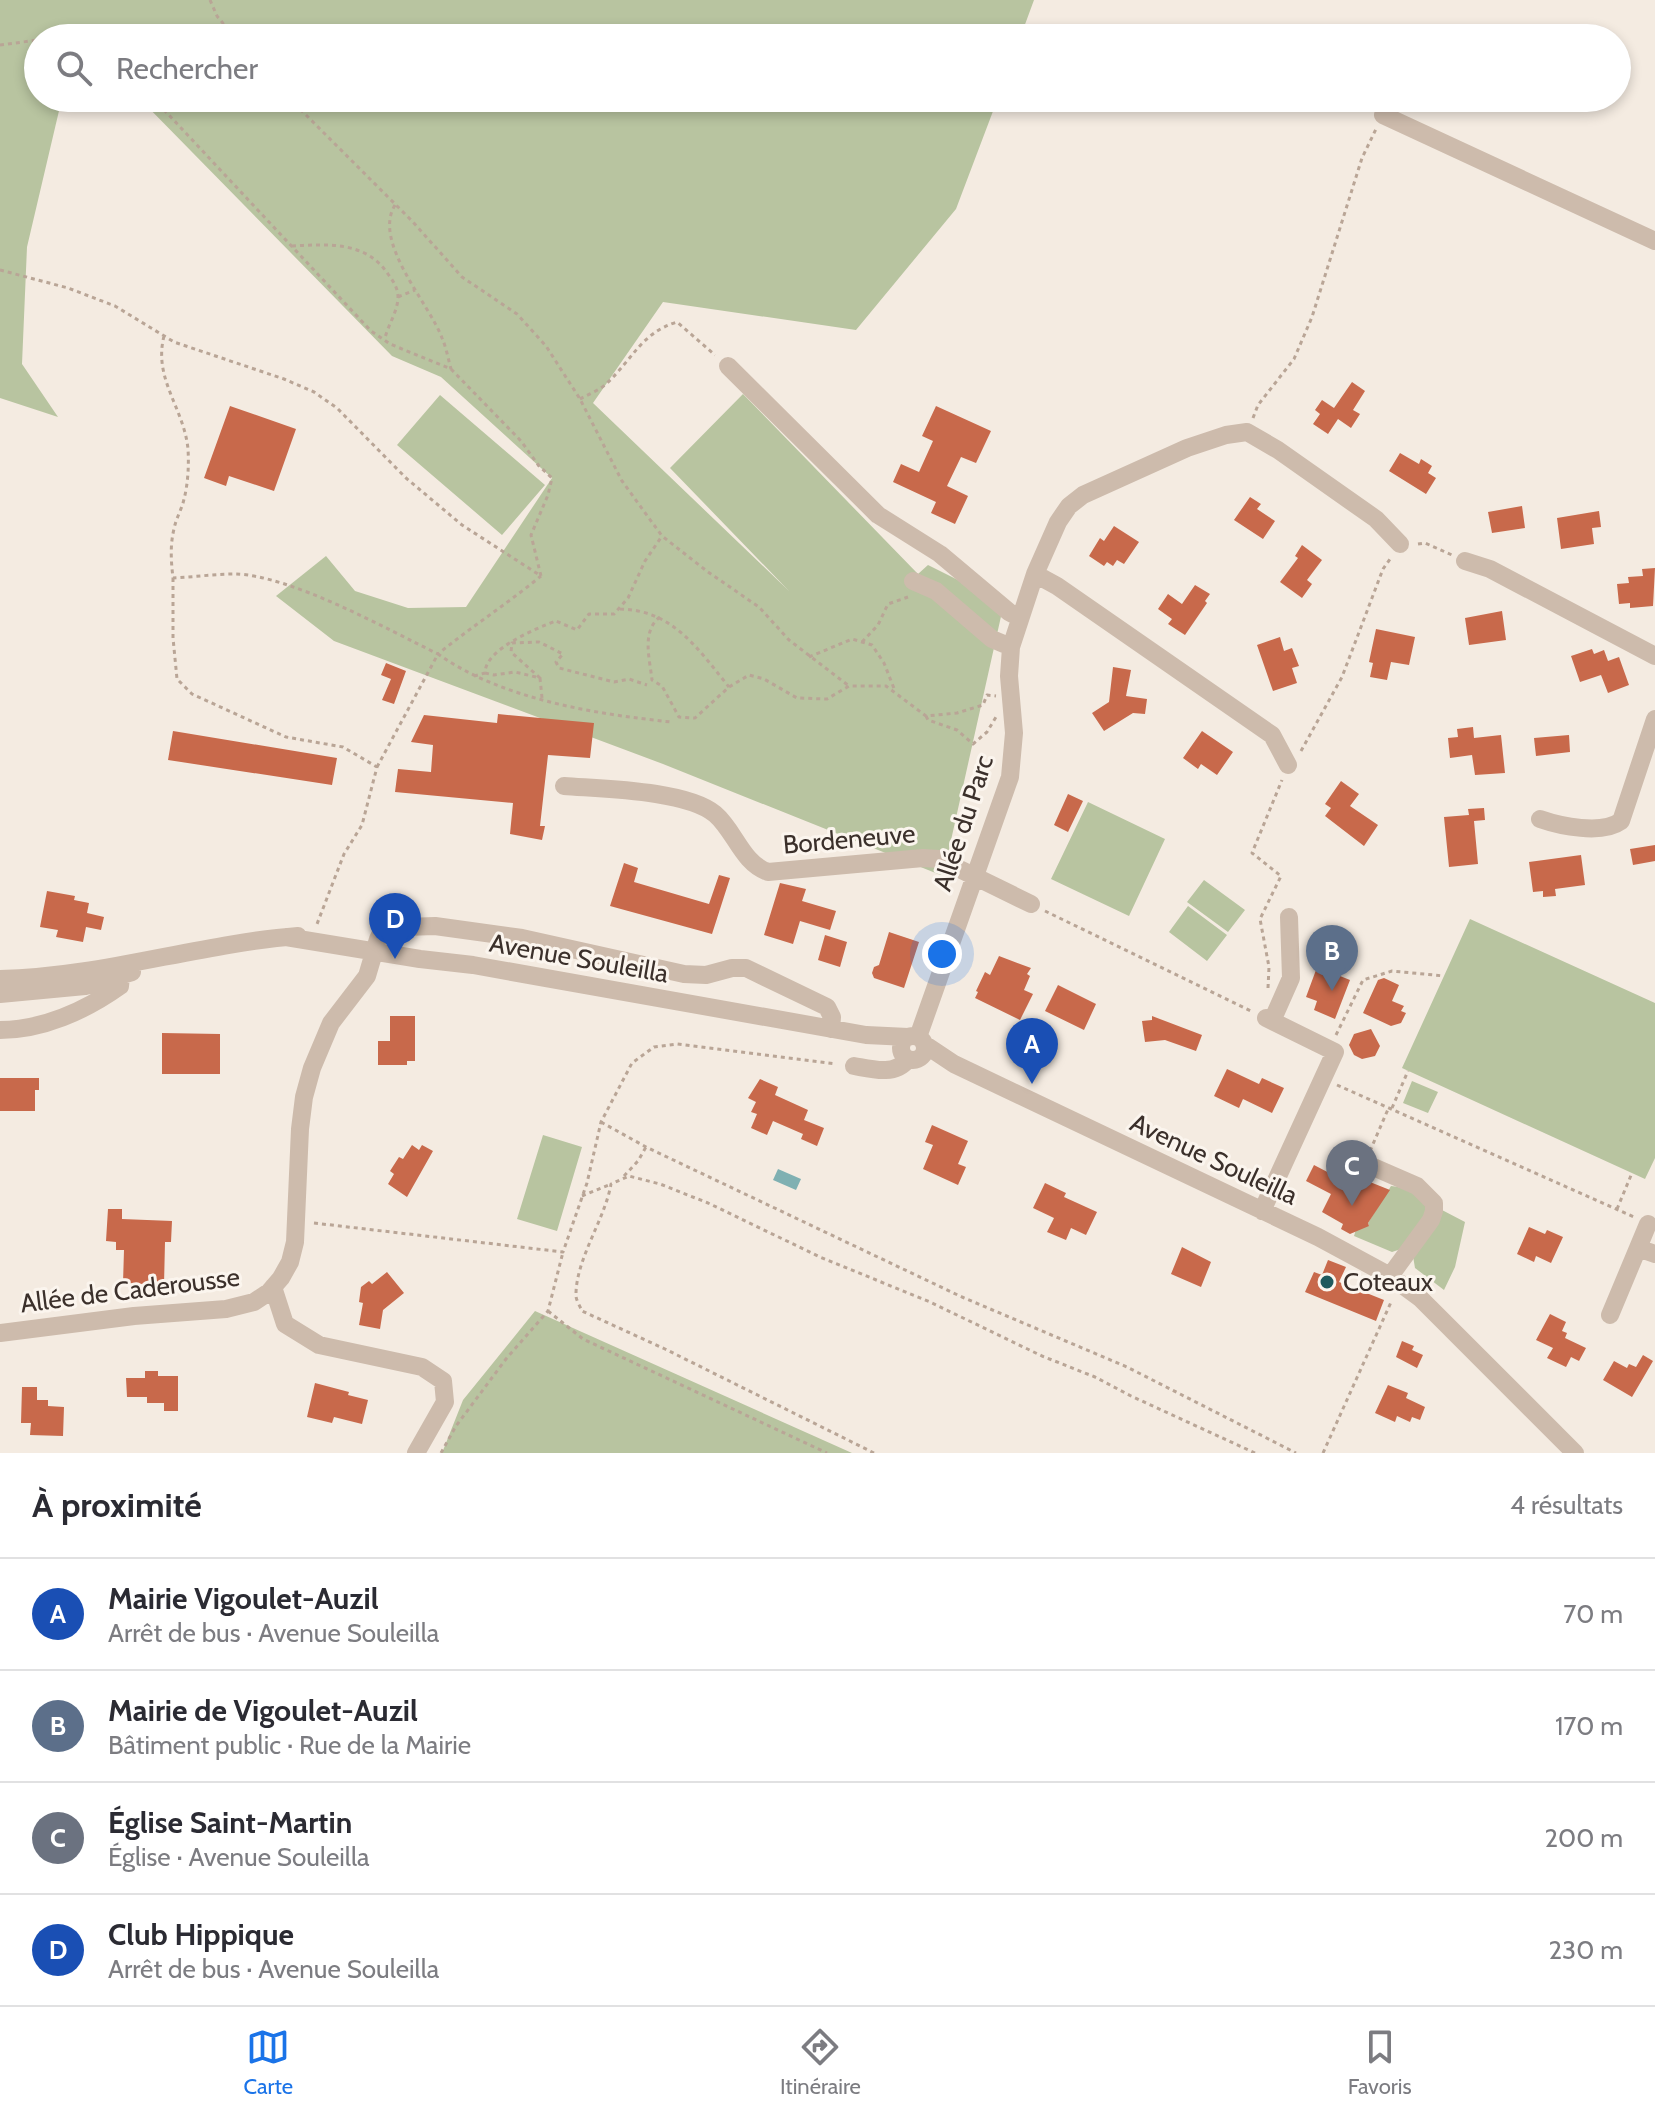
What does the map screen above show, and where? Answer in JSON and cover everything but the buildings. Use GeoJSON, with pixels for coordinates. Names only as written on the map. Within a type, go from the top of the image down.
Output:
{"type":"FeatureCollection","features":[{"type":"Feature","properties":{"kind":"street"},"geometry":{"type":"LineString","coordinates":[[1383,115],[1655,241]]}},
{"type":"Feature","properties":{"kind":"street"},"geometry":{"type":"LineString","coordinates":[[728,366],[878,515],[940,554],[1020,618]]}},
{"type":"Feature","properties":{"kind":"street"},"geometry":{"type":"LineString","coordinates":[[1247,432],[1278,450],[1376,519],[1400,544]]}},
{"type":"Feature","properties":{"kind":"street","name":"Allée du Parc"},"geometry":{"type":"LineString","coordinates":[[912,1048],[1010,777],[1013,756],[1009,676],[1011,647],[1035,574],[1058,522],[1069,506],[1083,495],[1187,448],[1226,435],[1247,432]]}},
{"type":"Feature","properties":{"kind":"street"},"geometry":{"type":"LineString","coordinates":[[1465,561],[1490,569],[1655,656]]}},
{"type":"Feature","properties":{"kind":"street"},"geometry":{"type":"LineString","coordinates":[[1035,574],[1057,586],[1272,735],[1288,765]]}},
{"type":"Feature","properties":{"kind":"street"},"geometry":{"type":"LineString","coordinates":[[913,581],[936,591],[992,639],[1011,647]]}},
{"type":"Feature","properties":{"kind":"street"},"geometry":{"type":"LineString","coordinates":[[1540,819],[1564,828],[1614,826],[1621,821],[1655,719]]}},
{"type":"Feature","properties":{"kind":"street","name":"Bordeneuve"},"geometry":{"type":"LineString","coordinates":[[564,786],[639,791],[700,804],[727,825],[757,868],[768,872],[923,858],[947,862],[974,876]]}},
{"type":"Feature","properties":{"kind":"street"},"geometry":{"type":"LineString","coordinates":[[974,876],[1031,904]]}},
{"type":"Feature","properties":{"kind":"street"},"geometry":{"type":"LineString","coordinates":[[1262,1211],[1335,1052],[1269,1020],[1291,978],[1289,917]]}},
{"type":"Feature","properties":{"kind":"street"},"geometry":{"type":"LineString","coordinates":[[376,945],[380,935],[405,927],[435,926],[522,938],[684,974],[706,975],[732,968],[746,968],[827,1007],[832,1017],[831,1029]]}},
{"type":"Feature","properties":{"kind":"street"},"geometry":{"type":"LineString","coordinates":[[0,994],[49,991],[164,958],[250,941],[316,935],[376,945]]}},
{"type":"Feature","properties":{"kind":"street"},"geometry":{"type":"LineString","coordinates":[[286,937],[376,945]]}},
{"type":"Feature","properties":{"kind":"street"},"geometry":{"type":"LineString","coordinates":[[516,972],[522,938]]}},
{"type":"Feature","properties":{"kind":"street","name":"Avenue Souleilla"},"geometry":{"type":"LineString","coordinates":[[376,945],[866,1035],[954,1064],[1351,1254],[1392,1285],[1420,1298],[1575,1453]]}},
{"type":"Feature","properties":{"kind":"street","name":"Allée de Caderousse"},"geometry":{"type":"LineString","coordinates":[[0,1333],[134,1316],[226,1309],[254,1302],[273,1287],[290,1262],[298,1221],[297,1167],[304,1097],[320,1045],[341,1009],[367,976],[376,945]]}},
{"type":"Feature","properties":{"kind":"street"},"geometry":{"type":"LineString","coordinates":[[0,979],[120,972]]}},
{"type":"Feature","properties":{"kind":"street"},"geometry":{"type":"LineString","coordinates":[[0,1030],[25,1030],[52,1022],[108,995],[120,986],[120,972]]}},
{"type":"Feature","properties":{"kind":"street"},"geometry":{"type":"LineString","coordinates":[[854,1066],[884,1071],[903,1066],[912,1048]]}},
{"type":"Feature","properties":{"kind":"street"},"geometry":{"type":"LineString","coordinates":[[1370,1160],[1417,1186],[1434,1203],[1431,1220],[1392,1285]]}},
{"type":"Feature","properties":{"kind":"street"},"geometry":{"type":"LineString","coordinates":[[1610,1315],[1646,1251],[1648,1224]]}},
{"type":"Feature","properties":{"kind":"street"},"geometry":{"type":"LineString","coordinates":[[273,1287],[285,1324],[319,1345],[422,1367],[443,1381],[445,1402],[416,1453]]}},
{"type":"Feature","properties":{"kind":"path"},"geometry":{"type":"LineString","coordinates":[[210,0],[224,24]]}},
{"type":"Feature","properties":{"kind":"path"},"geometry":{"type":"LineString","coordinates":[[0,45],[24,42]]}},
{"type":"Feature","properties":{"kind":"path"},"geometry":{"type":"LineString","coordinates":[[166,112],[371,331],[384,340],[451,369],[521,441],[552,478],[531,535],[541,576]]}},
{"type":"Feature","properties":{"kind":"path"},"geometry":{"type":"LineString","coordinates":[[303,112],[462,277],[517,314],[546,346],[580,399],[622,481],[662,536],[759,607],[809,657],[849,686]]}},
{"type":"Feature","properties":{"kind":"path"},"geometry":{"type":"LineString","coordinates":[[1247,432],[1258,405],[1294,359],[1312,317],[1362,158],[1383,115]]}},
{"type":"Feature","properties":{"kind":"path"},"geometry":{"type":"LineString","coordinates":[[395,205],[390,214],[389,228],[396,253],[442,337],[451,369]]}},
{"type":"Feature","properties":{"kind":"path"},"geometry":{"type":"LineString","coordinates":[[292,246],[352,247],[367,252],[395,283],[398,297],[384,340]]}},
{"type":"Feature","properties":{"kind":"path"},"geometry":{"type":"LineString","coordinates":[[0,270],[68,288],[115,306],[174,342],[314,392],[337,408],[406,478],[462,525],[541,576]]}},
{"type":"Feature","properties":{"kind":"path"},"geometry":{"type":"LineString","coordinates":[[398,297],[415,290]]}},
{"type":"Feature","properties":{"kind":"path"},"geometry":{"type":"LineString","coordinates":[[580,399],[606,384],[640,344],[660,327],[677,322],[728,366]]}},
{"type":"Feature","properties":{"kind":"path"},"geometry":{"type":"LineString","coordinates":[[164,336],[161,350],[164,380],[178,407],[188,460],[185,498],[172,542],[173,638],[177,679],[192,694],[286,737],[343,747],[377,767]]}},
{"type":"Feature","properties":{"kind":"path"},"geometry":{"type":"LineString","coordinates":[[485,673],[485,665],[493,655],[533,629],[556,621],[577,630],[589,614],[614,614],[628,598],[645,561],[662,536]]}},
{"type":"Feature","properties":{"kind":"path"},"geometry":{"type":"LineString","coordinates":[[1031,904],[1269,1020],[1269,967],[1260,919],[1281,876],[1252,853],[1288,765],[1306,744],[1342,677],[1383,569],[1400,544],[1425,543],[1465,561]]}},
{"type":"Feature","properties":{"kind":"path"},"geometry":{"type":"LineString","coordinates":[[173,578],[237,574],[278,583],[325,601],[438,654],[474,676],[542,698],[614,716],[671,722]]}},
{"type":"Feature","properties":{"kind":"path"},"geometry":{"type":"LineString","coordinates":[[316,935],[316,926],[344,854],[362,825],[377,767],[438,654],[464,633],[492,617],[541,576]]}},
{"type":"Feature","properties":{"kind":"path"},"geometry":{"type":"LineString","coordinates":[[862,642],[878,625],[888,604],[936,591]]}},
{"type":"Feature","properties":{"kind":"path"},"geometry":{"type":"LineString","coordinates":[[618,609],[641,609],[660,617],[690,641],[729,687]]}},
{"type":"Feature","properties":{"kind":"path"},"geometry":{"type":"LineString","coordinates":[[660,617],[653,622],[648,635],[652,680],[662,686],[679,717],[695,718],[729,687],[749,675],[764,679],[797,698],[827,699],[849,686],[886,686],[928,720],[957,730],[973,744],[987,732],[1000,711]]}},
{"type":"Feature","properties":{"kind":"path"},"geometry":{"type":"LineString","coordinates":[[809,657],[852,639],[872,645],[884,663],[895,691]]}},
{"type":"Feature","properties":{"kind":"path"},"geometry":{"type":"LineString","coordinates":[[512,643],[539,642],[556,649],[563,654],[556,662],[559,668],[577,674],[614,682],[629,679],[647,685]]}},
{"type":"Feature","properties":{"kind":"path"},"geometry":{"type":"LineString","coordinates":[[512,643],[511,652],[540,678],[542,698]]}},
{"type":"Feature","properties":{"kind":"path"},"geometry":{"type":"LineString","coordinates":[[474,676],[515,672],[540,678]]}},
{"type":"Feature","properties":{"kind":"path"},"geometry":{"type":"LineString","coordinates":[[926,716],[973,709],[983,705],[987,695],[999,696],[1003,702]]}},
{"type":"Feature","properties":{"kind":"path"},"geometry":{"type":"LineString","coordinates":[[1331,1050],[1338,1028],[1363,980],[1392,971],[1444,976]]}},
{"type":"Feature","properties":{"kind":"path"},"geometry":{"type":"LineString","coordinates":[[441,1453],[456,1426],[506,1359],[548,1311],[601,1122],[632,1063],[654,1047],[677,1044],[854,1066]]}},
{"type":"Feature","properties":{"kind":"path"},"geometry":{"type":"LineString","coordinates":[[1370,1160],[1408,1071]]}},
{"type":"Feature","properties":{"kind":"path"},"geometry":{"type":"LineString","coordinates":[[1323,1079],[1648,1224]]}},
{"type":"Feature","properties":{"kind":"path"},"geometry":{"type":"LineString","coordinates":[[601,1122],[646,1147],[962,1297],[1127,1367],[1296,1453]]}},
{"type":"Feature","properties":{"kind":"path"},"geometry":{"type":"LineString","coordinates":[[582,1196],[624,1176],[646,1147]]}},
{"type":"Feature","properties":{"kind":"path"},"geometry":{"type":"LineString","coordinates":[[1617,1209],[1632,1173]]}},
{"type":"Feature","properties":{"kind":"path"},"geometry":{"type":"LineString","coordinates":[[624,1176],[660,1184],[708,1203],[820,1257],[930,1302],[1042,1356],[1095,1377],[1255,1453]]}},
{"type":"Feature","properties":{"kind":"path"},"geometry":{"type":"LineString","coordinates":[[611,1184],[608,1204],[589,1244],[576,1293],[582,1311],[874,1453]]}},
{"type":"Feature","properties":{"kind":"path"},"geometry":{"type":"LineString","coordinates":[[298,1221],[563,1252]]}},
{"type":"Feature","properties":{"kind":"path"},"geometry":{"type":"LineString","coordinates":[[1323,1453],[1392,1285]]}},
{"type":"Feature","properties":{"kind":"path"},"geometry":{"type":"LineString","coordinates":[[548,1311],[583,1339],[827,1453]]}},
{"type":"Feature","properties":{"kind":"green space"},"geometry":{"type":"Polygon","coordinates":[[[0,0],[1034,0],[1025,24],[24,24],[24,112],[59,112],[27,247],[22,364],[58,417],[0,398],[0,0]]]}},
{"type":"Feature","properties":{"kind":"green space"},"geometry":{"type":"Polygon","coordinates":[[[153,112],[993,112],[956,209],[856,330],[663,302],[593,403],[789,591],[670,468],[743,394],[918,574],[928,565],[1004,603],[943,876],[663,764],[334,641],[276,596],[326,556],[355,591],[408,608],[466,607],[552,478],[441,377],[392,356],[153,112]]]}},
{"type":"Feature","properties":{"kind":"green space"},"geometry":{"type":"Polygon","coordinates":[[[440,395],[545,485],[502,535],[397,445],[440,395]]]}},
{"type":"Feature","properties":{"kind":"green space"},"geometry":{"type":"Polygon","coordinates":[[[1088,802],[1165,839],[1129,916],[1051,879],[1088,802]]]}},
{"type":"Feature","properties":{"kind":"green space"},"geometry":{"type":"Polygon","coordinates":[[[1204,880],[1245,910],[1228,932],[1187,902],[1204,880]]]}},
{"type":"Feature","properties":{"kind":"green space"},"geometry":{"type":"Polygon","coordinates":[[[1188,906],[1227,935],[1207,961],[1169,932],[1188,906]]]}},
{"type":"Feature","properties":{"kind":"green space"},"geometry":{"type":"Polygon","coordinates":[[[1470,919],[1655,1003],[1655,1158],[1645,1179],[1402,1068],[1470,919]]]}},
{"type":"Feature","properties":{"kind":"green space"},"geometry":{"type":"Polygon","coordinates":[[[1412,1081],[1438,1092],[1428,1113],[1403,1103],[1412,1081]]]}},
{"type":"Feature","properties":{"kind":"green space"},"geometry":{"type":"Polygon","coordinates":[[[543,1135],[582,1147],[557,1231],[517,1219],[543,1135]]]}},
{"type":"Feature","properties":{"kind":"green space"},"geometry":{"type":"Polygon","coordinates":[[[1391,1186],[1413,1193],[1428,1210],[1404,1248],[1392,1252],[1354,1236],[1357,1226],[1369,1226],[1391,1186]]]}},
{"type":"Feature","properties":{"kind":"green space"},"geometry":{"type":"Polygon","coordinates":[[[1442,1210],[1465,1222],[1455,1267],[1444,1290],[1415,1268],[1413,1256],[1442,1210]]]}},
{"type":"Feature","properties":{"kind":"green space"},"geometry":{"type":"Polygon","coordinates":[[[535,1311],[852,1453],[442,1453],[463,1400],[535,1311]]]}},
{"type":"Feature","properties":{"kind":"water"},"geometry":{"type":"Polygon","coordinates":[[[778,1169],[801,1179],[796,1190],[773,1180],[778,1169]]]}},
{"type":"Feature","properties":{"kind":"place","name":"Club Hippique"},"geometry":{"type":"Point","coordinates":[395,959]}},
{"type":"Feature","properties":{"kind":"place","name":"Mairie de Vigoulet-Auzil"},"geometry":{"type":"Point","coordinates":[1332,991]}},
{"type":"Feature","properties":{"kind":"place","name":"Mairie Vigoulet-Auzil"},"geometry":{"type":"Point","coordinates":[1032,1084]}},
{"type":"Feature","properties":{"kind":"place","name":"Église Saint-Martin"},"geometry":{"type":"Point","coordinates":[1352,1206]}},
{"type":"Feature","properties":{"kind":"place","name":"Coteaux"},"geometry":{"type":"Point","coordinates":[1327,1282]}}]}
